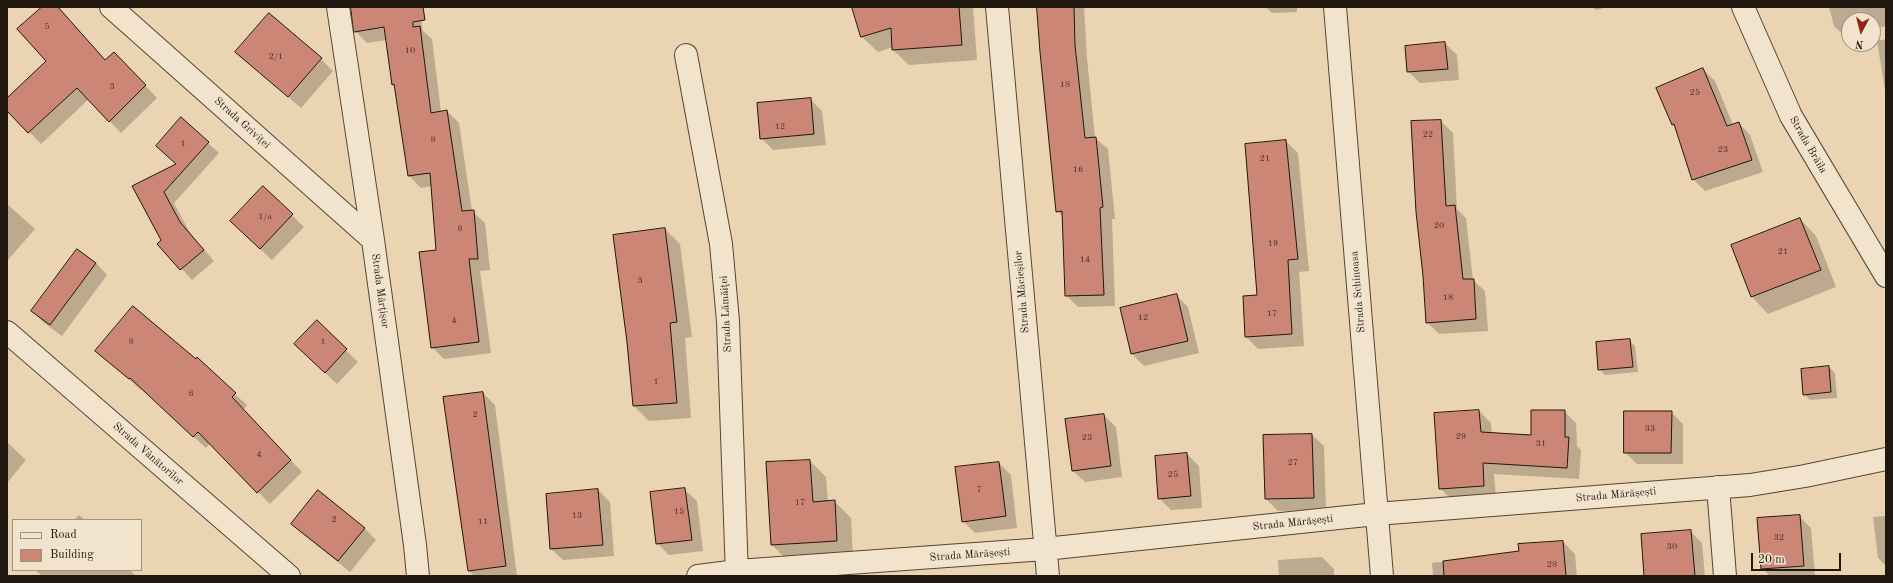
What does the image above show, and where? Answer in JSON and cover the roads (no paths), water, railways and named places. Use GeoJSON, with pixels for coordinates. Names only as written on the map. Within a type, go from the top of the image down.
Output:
{"type":"FeatureCollection","features":[{"type":"Feature","properties":{"kind":"street","name":"Strada Griviței"},"geometry":{"type":"LineString","coordinates":[[111,7],[373,240]]}},
{"type":"Feature","properties":{"kind":"street","name":"Strada Mărțișor"},"geometry":{"type":"LineString","coordinates":[[338,7],[373,240],[418,576]]}},
{"type":"Feature","properties":{"kind":"street","name":"Strada Măcieșilor"},"geometry":{"type":"LineString","coordinates":[[997,7],[1048,576]]}},
{"type":"Feature","properties":{"kind":"street","name":"Strada Schinoasa"},"geometry":{"type":"LineString","coordinates":[[1335,7],[1382,576]]}},
{"type":"Feature","properties":{"kind":"street","name":"Strada Brăila"},"geometry":{"type":"LineString","coordinates":[[1742,7],[1791,116],[1886,276]]}},
{"type":"Feature","properties":{"kind":"street","name":"Strada Lămăiței"},"geometry":{"type":"LineString","coordinates":[[686,55],[721,244],[728,321],[737,574]]}},
{"type":"Feature","properties":{"kind":"street","name":"Strada Vânătorilor"},"geometry":{"type":"LineString","coordinates":[[7,332],[289,576]]}},
{"type":"Feature","properties":{"kind":"street","name":"Strada Mărășești"},"geometry":{"type":"LineString","coordinates":[[698,576],[1045,549],[1376,514],[1750,485],[1805,476],[1886,459]]}},
{"type":"Feature","properties":{"kind":"street"},"geometry":{"type":"LineString","coordinates":[[1718,487],[1725,576]]}}]}
